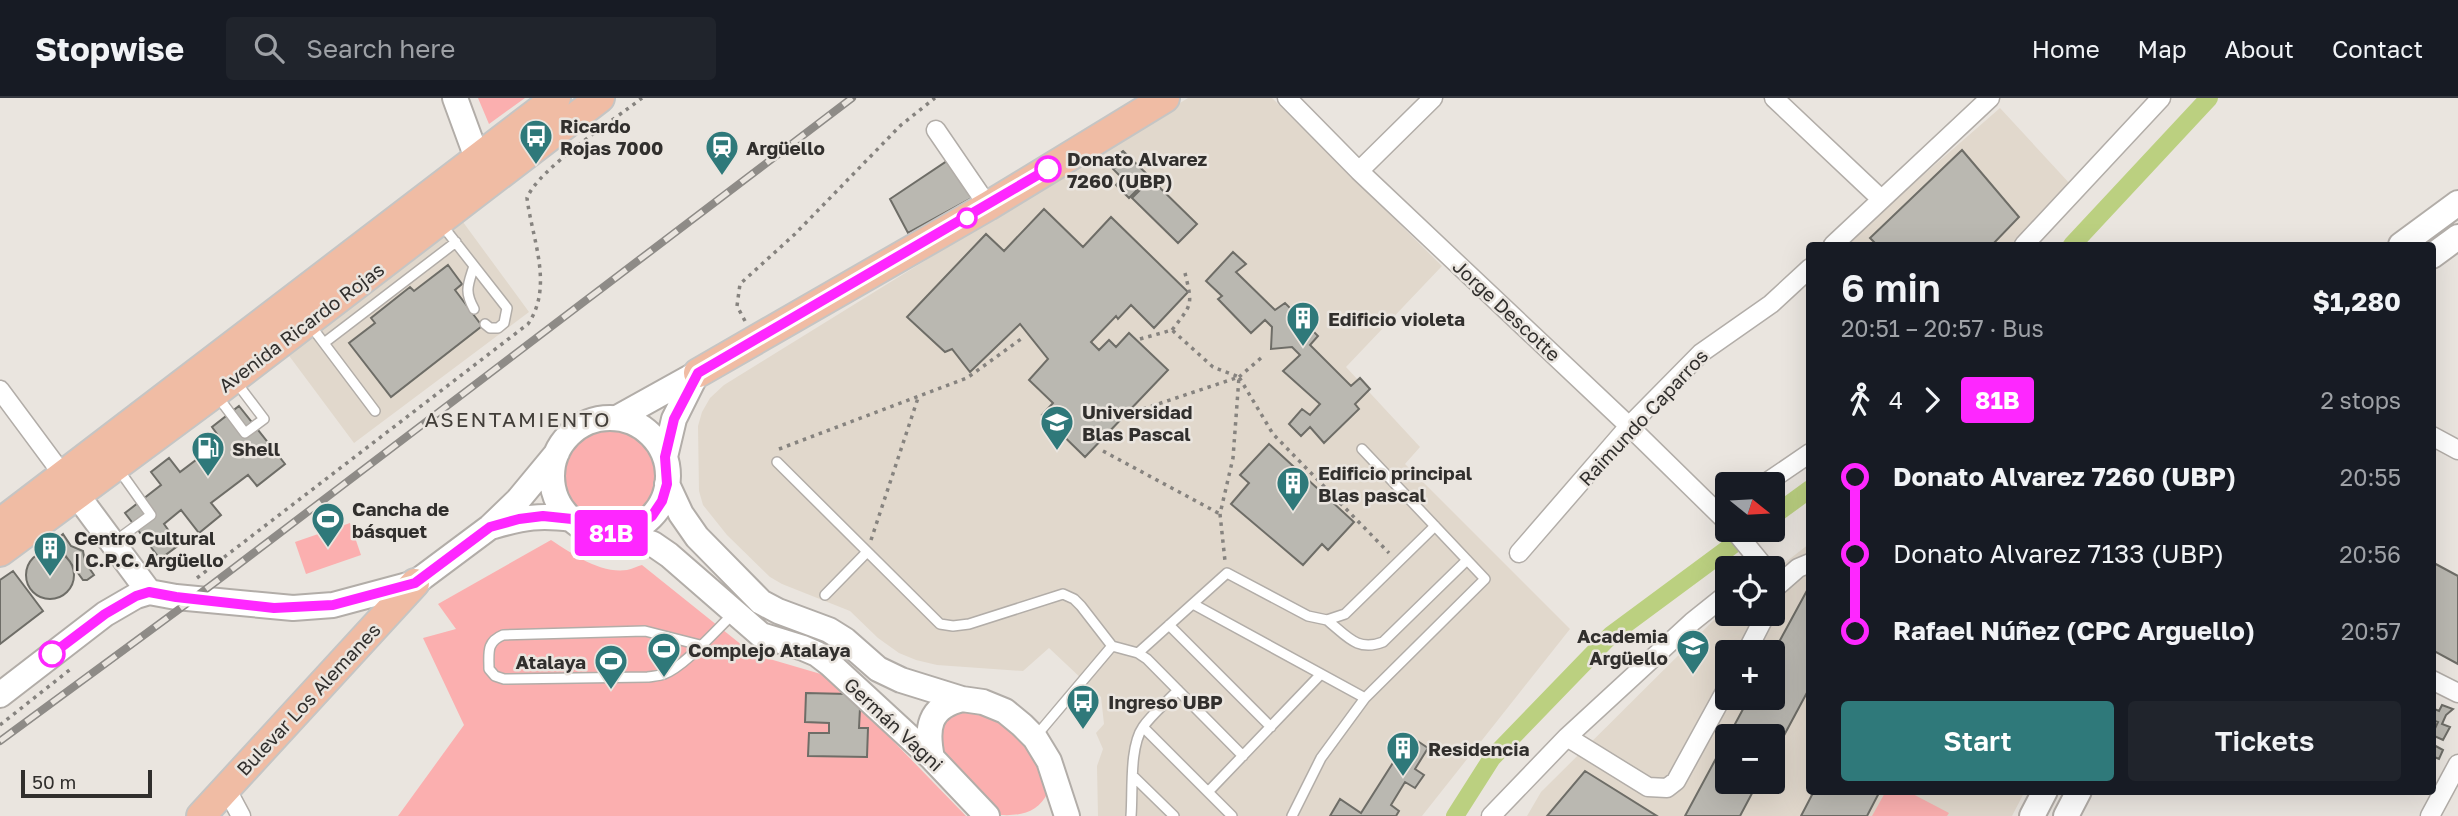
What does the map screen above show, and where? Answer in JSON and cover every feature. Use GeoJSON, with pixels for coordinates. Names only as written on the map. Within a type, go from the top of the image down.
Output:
{"type":"FeatureCollection","features":[{"type":"Feature","properties":{"kind":"main road"},"geometry":{"type":"LineString","coordinates":[[414,240],[430,213],[472,180],[477,170],[477,158],[455,98]]}},
{"type":"Feature","properties":{"kind":"main road","name":"Avenida Ricardo Rojas"},"geometry":{"type":"LineString","coordinates":[[0,552],[71,485],[477,158],[556,98]]}},
{"type":"Feature","properties":{"kind":"main road","name":"Avenida Ricardo Rojas"},"geometry":{"type":"LineString","coordinates":[[0,523],[71,485],[116,466],[224,386],[316,332],[414,240],[447,232],[600,98]]}},
{"type":"Feature","properties":{"kind":"main road"},"geometry":{"type":"LineString","coordinates":[[617,418],[988,206],[1165,98]]}},
{"type":"Feature","properties":{"kind":"main road"},"geometry":{"type":"LineString","coordinates":[[2405,242],[2458,203]]}},
{"type":"Feature","properties":{"kind":"main road"},"geometry":{"type":"LineString","coordinates":[[2436,253],[2458,237]]}},
{"type":"Feature","properties":{"kind":"main road"},"geometry":{"type":"LineString","coordinates":[[557,453],[552,474],[554,486],[564,510],[572,519],[594,531],[620,533],[632,529],[652,516],[662,501],[667,484],[665,457],[674,419],[698,373]]}},
{"type":"Feature","properties":{"kind":"main road"},"geometry":{"type":"LineString","coordinates":[[333,605],[415,583],[490,527],[518,500],[569,435],[586,423],[596,419],[617,418],[635,424],[651,434],[665,457]]}},
{"type":"Feature","properties":{"kind":"main road","name":"Germán Vagni"},"geometry":{"type":"LineString","coordinates":[[667,484],[681,514],[697,537],[761,602],[829,630],[845,640],[878,669],[901,680],[962,699],[983,702],[1005,711],[1035,738],[1049,761],[1066,816]]}},
{"type":"Feature","properties":{"kind":"main road"},"geometry":{"type":"LineString","coordinates":[[71,485],[149,592]]}},
{"type":"Feature","properties":{"kind":"main road"},"geometry":{"type":"LineString","coordinates":[[490,527],[543,516],[572,519]]}},
{"type":"Feature","properties":{"kind":"main road","name":"Germán Vagni"},"geometry":{"type":"LineString","coordinates":[[620,533],[653,544],[669,555],[761,635],[817,654],[932,758],[987,816]]}},
{"type":"Feature","properties":{"kind":"main road"},"geometry":{"type":"LineString","coordinates":[[105,614],[116,593],[121,574],[117,549]]}},
{"type":"Feature","properties":{"kind":"main road","name":"Bulevar Los Alemanes"},"geometry":{"type":"LineString","coordinates":[[201,816],[415,583]]}},
{"type":"Feature","properties":{"kind":"main road"},"geometry":{"type":"LineString","coordinates":[[0,695],[105,614],[136,596],[149,592],[274,608],[333,605],[347,607],[358,617],[357,633],[348,656]]}},
{"type":"Feature","properties":{"kind":"main road"},"geometry":{"type":"LineString","coordinates":[[932,758],[928,732],[934,716],[946,704],[962,699]]}},
{"type":"Feature","properties":{"kind":"main road"},"geometry":{"type":"LineString","coordinates":[[1051,816],[1056,798],[1054,778]]}},
{"type":"Feature","properties":{"kind":"main road"},"geometry":{"type":"LineString","coordinates":[[2032,816],[2043,795]]}},
{"type":"Feature","properties":{"kind":"main road"},"geometry":{"type":"LineString","coordinates":[[2066,816],[2077,795]]}},
{"type":"Feature","properties":{"kind":"street","name":"Jorge Descotte"},"geometry":{"type":"LineString","coordinates":[[1287,98],[1359,171],[1715,506]]}},
{"type":"Feature","properties":{"kind":"street"},"geometry":{"type":"LineString","coordinates":[[1359,171],[1433,98]]}},
{"type":"Feature","properties":{"kind":"street"},"geometry":{"type":"LineString","coordinates":[[1774,98],[1881,199]]}},
{"type":"Feature","properties":{"kind":"street"},"geometry":{"type":"LineString","coordinates":[[1836,242],[1990,98]]}},
{"type":"Feature","properties":{"kind":"street"},"geometry":{"type":"LineString","coordinates":[[2027,242],[2161,98]]}},
{"type":"Feature","properties":{"kind":"street"},"geometry":{"type":"LineString","coordinates":[[936,130],[988,206]]}},
{"type":"Feature","properties":{"kind":"street","name":"Raimundo Caparros"},"geometry":{"type":"LineString","coordinates":[[1519,553],[1629,426],[1701,353],[1772,304],[1806,272]]}},
{"type":"Feature","properties":{"kind":"street"},"geometry":{"type":"LineString","coordinates":[[0,390],[71,485]]}},
{"type":"Feature","properties":{"kind":"street"},"geometry":{"type":"LineString","coordinates":[[2436,438],[2458,450]]}},
{"type":"Feature","properties":{"kind":"street"},"geometry":{"type":"LineString","coordinates":[[1782,472],[1806,456]]}},
{"type":"Feature","properties":{"kind":"street"},"geometry":{"type":"LineString","coordinates":[[1744,542],[1755,556]]}},
{"type":"Feature","properties":{"kind":"street"},"geometry":{"type":"LineString","coordinates":[[1785,579],[1806,565]]}},
{"type":"Feature","properties":{"kind":"street"},"geometry":{"type":"LineString","coordinates":[[1491,816],[1567,737],[1715,604]]}},
{"type":"Feature","properties":{"kind":"street"},"geometry":{"type":"LineString","coordinates":[[2436,682],[2458,693]]}},
{"type":"Feature","properties":{"kind":"street"},"geometry":{"type":"LineString","coordinates":[[1567,737],[1648,787],[1667,788],[1676,781],[1715,710]]}},
{"type":"Feature","properties":{"kind":"street"},"geometry":{"type":"LineString","coordinates":[[2430,816],[2458,764]]}},
{"type":"Feature","properties":{"kind":"street"},"geometry":{"type":"LineString","coordinates":[[226,788],[241,816]]}},
{"type":"Feature","properties":{"kind":"lane"},"geometry":{"type":"LineString","coordinates":[[375,411],[316,332],[447,232],[506,308],[503,323],[498,328],[490,328],[485,324]]}},
{"type":"Feature","properties":{"kind":"lane"},"geometry":{"type":"LineString","coordinates":[[474,266],[467,296],[474,309]]}},
{"type":"Feature","properties":{"kind":"lane"},"geometry":{"type":"LineString","coordinates":[[224,386],[264,419],[245,433],[224,386]]}},
{"type":"Feature","properties":{"kind":"lane"},"geometry":{"type":"LineString","coordinates":[[1292,816],[1321,758],[1365,698],[1485,579],[1362,449]]}},
{"type":"Feature","properties":{"kind":"lane"},"geometry":{"type":"LineString","coordinates":[[777,461],[940,624],[969,624],[1063,594],[1074,598],[1112,646],[1138,653],[1147,659],[1243,756]]}},
{"type":"Feature","properties":{"kind":"lane"},"geometry":{"type":"LineString","coordinates":[[116,466],[151,515],[117,549]]}},
{"type":"Feature","properties":{"kind":"lane"},"geometry":{"type":"LineString","coordinates":[[1138,653],[1227,573],[1308,617],[1327,620],[1345,614],[1435,526]]}},
{"type":"Feature","properties":{"kind":"lane"},"geometry":{"type":"LineString","coordinates":[[825,595],[867,552]]}},
{"type":"Feature","properties":{"kind":"lane"},"geometry":{"type":"LineString","coordinates":[[1327,620],[1358,645],[1370,646],[1383,642],[1468,560]]}},
{"type":"Feature","properties":{"kind":"lane"},"geometry":{"type":"LineString","coordinates":[[1193,604],[1365,698]]}},
{"type":"Feature","properties":{"kind":"lane"},"geometry":{"type":"LineString","coordinates":[[700,645],[645,631],[503,635],[494,639],[489,646],[489,669],[495,676],[504,679],[648,677],[666,674],[700,645],[734,613]]}},
{"type":"Feature","properties":{"kind":"lane"},"geometry":{"type":"LineString","coordinates":[[1169,625],[1271,727]]}},
{"type":"Feature","properties":{"kind":"lane"},"geometry":{"type":"LineString","coordinates":[[1035,738],[1112,646]]}},
{"type":"Feature","properties":{"kind":"lane"},"geometry":{"type":"LineString","coordinates":[[1208,792],[1321,674]]}},
{"type":"Feature","properties":{"kind":"lane"},"geometry":{"type":"LineString","coordinates":[[1131,816],[1134,752],[1143,727],[1178,690]]}},
{"type":"Feature","properties":{"kind":"lane"},"geometry":{"type":"LineString","coordinates":[[1143,727],[1232,816]]}},
{"type":"Feature","properties":{"kind":"lane"},"geometry":{"type":"LineString","coordinates":[[1133,776],[1174,816]]}},
{"type":"Feature","properties":{"kind":"path"},"geometry":{"type":"LineString","coordinates":[[176,597],[195,579],[528,324],[538,306],[541,281],[527,198],[531,188],[549,170],[642,98]]}},
{"type":"Feature","properties":{"kind":"path"},"geometry":{"type":"LineString","coordinates":[[756,340],[737,306],[740,284],[795,234],[901,125],[935,98]]}},
{"type":"Feature","properties":{"kind":"path"},"geometry":{"type":"LineString","coordinates":[[1140,339],[1172,330],[1190,308],[1191,299],[1185,273]]}},
{"type":"Feature","properties":{"kind":"path"},"geometry":{"type":"LineString","coordinates":[[1172,330],[1213,367],[1239,377],[1273,434],[1398,562]]}},
{"type":"Feature","properties":{"kind":"path"},"geometry":{"type":"LineString","coordinates":[[777,461],[779,449],[967,378],[1021,339]]}},
{"type":"Feature","properties":{"kind":"path"},"geometry":{"type":"LineString","coordinates":[[1143,409],[1239,377],[1261,358]]}},
{"type":"Feature","properties":{"kind":"path"},"geometry":{"type":"LineString","coordinates":[[1227,573],[1220,514],[1233,458],[1239,377]]}},
{"type":"Feature","properties":{"kind":"path"},"geometry":{"type":"LineString","coordinates":[[867,552],[919,396]]}},
{"type":"Feature","properties":{"kind":"path"},"geometry":{"type":"LineString","coordinates":[[1102,451],[1220,514]]}},
{"type":"Feature","properties":{"kind":"path"},"geometry":{"type":"LineString","coordinates":[[0,725],[73,667]]}},
{"type":"Feature","properties":{"kind":"shaded area"},"geometry":{"type":"Polygon","coordinates":[[[478,98],[525,98],[489,124],[478,98]]]}},
{"type":"Feature","properties":{"kind":"shaded area","name":"Universidad Blas Pascal"},"geometry":{"type":"Polygon","coordinates":[[[1188,98],[1272,98],[1442,266],[1346,367],[1420,447],[1405,464],[1570,629],[1422,816],[1098,816],[1097,766],[1103,749],[1096,733],[1104,724],[1101,697],[1049,648],[1023,671],[937,665],[899,653],[878,638],[850,611],[770,577],[727,535],[703,505],[699,491],[698,426],[710,398],[724,385],[1188,98]]]}},
{"type":"Feature","properties":{"kind":"shaded area"},"geometry":{"type":"Polygon","coordinates":[[[2000,108],[2071,185],[2017,242],[1846,242],[2000,108]]]}},
{"type":"Feature","properties":{"kind":"shaded area"},"geometry":{"type":"Polygon","coordinates":[[[463,222],[529,312],[354,443],[287,353],[463,222]]]}},
{"type":"Feature","properties":{"kind":"shaded area"},"geometry":{"type":"Polygon","coordinates":[[[609,425],[628,429],[644,440],[655,456],[659,475],[655,494],[644,510],[628,521],[609,525],[590,521],[574,510],[563,494],[559,475],[563,456],[574,440],[590,429],[609,425]]]}},
{"type":"Feature","properties":{"kind":"shaded area","name":"Cancha de básquet"},"geometry":{"type":"Polygon","coordinates":[[[350,523],[361,555],[306,574],[295,542],[350,523]]]}},
{"type":"Feature","properties":{"kind":"shaded area","name":"Complejo Atalaya"},"geometry":{"type":"Polygon","coordinates":[[[551,540],[596,566],[627,570],[642,565],[753,654],[831,677],[966,816],[398,816],[464,725],[423,638],[456,629],[438,604],[551,540]]]}},
{"type":"Feature","properties":{"kind":"shaded area","name":"Academia Argüello"},"geometry":{"type":"Polygon","coordinates":[[[1806,546],[1806,795],[2023,795],[2012,816],[1527,816],[1541,792],[1715,619],[1715,626],[1785,626],[1785,563],[1806,546]]]}},
{"type":"Feature","properties":{"kind":"shaded area"},"geometry":{"type":"Polygon","coordinates":[[[949,708],[993,713],[1041,761],[1048,792],[1040,804],[1016,815],[1001,815],[939,755],[936,726],[949,708]]]}},
{"type":"Feature","properties":{"kind":"shaded area"},"geometry":{"type":"Polygon","coordinates":[[[1884,795],[1915,795],[1949,813],[1947,816],[1872,816],[1884,795]]]}},
{"type":"Feature","properties":{"kind":"building"},"geometry":{"type":"Polygon","coordinates":[[[1962,150],[2019,217],[1995,242],[1874,242],[1870,238],[1962,150]]]}},
{"type":"Feature","properties":{"kind":"building"},"geometry":{"type":"Polygon","coordinates":[[[1123,151],[1150,177],[1129,198],[1116,185],[1122,178],[1113,169],[1120,164],[1114,158],[1123,151]]]}},
{"type":"Feature","properties":{"kind":"building"},"geometry":{"type":"Polygon","coordinates":[[[947,161],[972,198],[908,233],[890,199],[947,161]]]}},
{"type":"Feature","properties":{"kind":"building"},"geometry":{"type":"Polygon","coordinates":[[[1151,179],[1197,224],[1178,243],[1132,198],[1151,179]]]}},
{"type":"Feature","properties":{"kind":"building"},"geometry":{"type":"Polygon","coordinates":[[[1044,209],[1083,247],[1111,217],[1188,292],[1154,328],[1131,305],[1118,319],[1116,316],[1091,342],[1099,350],[1109,340],[1116,347],[1129,333],[1168,370],[1085,457],[1042,415],[1053,403],[1029,380],[1048,359],[1020,324],[970,372],[952,349],[945,352],[907,317],[986,234],[1004,251],[1044,209]]]}},
{"type":"Feature","properties":{"kind":"building","name":"Edificio violeta"},"geometry":{"type":"Polygon","coordinates":[[[1233,252],[1246,264],[1236,272],[1275,310],[1285,303],[1318,336],[1310,345],[1351,386],[1360,378],[1370,389],[1355,404],[1359,409],[1324,443],[1310,427],[1301,436],[1289,424],[1302,409],[1310,415],[1320,404],[1283,371],[1300,355],[1292,347],[1271,349],[1272,327],[1265,320],[1251,333],[1218,299],[1222,296],[1206,281],[1233,252]]]}},
{"type":"Feature","properties":{"kind":"building"},"geometry":{"type":"Polygon","coordinates":[[[448,265],[462,284],[455,290],[482,326],[391,397],[349,343],[375,323],[371,318],[410,287],[414,291],[448,265]]]}},
{"type":"Feature","properties":{"kind":"building"},"geometry":{"type":"Polygon","coordinates":[[[239,406],[285,464],[257,486],[248,475],[211,503],[221,515],[199,533],[181,510],[164,524],[179,545],[160,559],[125,513],[161,485],[151,472],[169,458],[180,472],[213,447],[208,441],[217,434],[212,427],[239,406]]]}},
{"type":"Feature","properties":{"kind":"building","name":"Edificio principal Blas pascal"},"geometry":{"type":"Polygon","coordinates":[[[1269,444],[1354,522],[1328,550],[1322,544],[1303,565],[1231,504],[1249,483],[1240,475],[1269,444]]]}},
{"type":"Feature","properties":{"kind":"building"},"geometry":{"type":"Polygon","coordinates":[[[63,534],[71,546],[83,551],[85,562],[94,575],[87,580],[83,580],[55,541],[63,534]]]}},
{"type":"Feature","properties":{"kind":"building","name":"Centro Cultural | C.P.C. Argüello"},"geometry":{"type":"Polygon","coordinates":[[[50,551],[67,558],[74,575],[67,592],[50,599],[33,592],[26,575],[33,558],[50,551]]]}},
{"type":"Feature","properties":{"kind":"building"},"geometry":{"type":"Polygon","coordinates":[[[2436,564],[2458,576],[2458,664],[2436,652],[2436,564]]]}},
{"type":"Feature","properties":{"kind":"building"},"geometry":{"type":"Polygon","coordinates":[[[13,571],[43,611],[0,644],[0,580],[13,571]]]}},
{"type":"Feature","properties":{"kind":"building"},"geometry":{"type":"Polygon","coordinates":[[[1806,592],[1806,694],[1785,734],[1785,724],[1735,724],[1743,710],[1785,710],[1785,640],[1780,640],[1806,592]]]}},
{"type":"Feature","properties":{"kind":"building"},"geometry":{"type":"Polygon","coordinates":[[[806,693],[848,694],[860,708],[859,728],[868,728],[867,757],[808,756],[809,733],[829,733],[829,723],[805,722],[806,693]]]}},
{"type":"Feature","properties":{"kind":"building"},"geometry":{"type":"Polygon","coordinates":[[[2442,705],[2453,709],[2442,724],[2450,727],[2443,740],[2436,737],[2436,710],[2439,711],[2442,705]]]}},
{"type":"Feature","properties":{"kind":"building","name":"Residencia"},"geometry":{"type":"Polygon","coordinates":[[[1410,736],[1428,748],[1415,769],[1424,775],[1415,788],[1405,782],[1391,805],[1399,811],[1396,816],[1330,816],[1340,799],[1361,813],[1410,736]]]}},
{"type":"Feature","properties":{"kind":"building"},"geometry":{"type":"Polygon","coordinates":[[[2436,746],[2443,750],[2439,759],[2436,758],[2436,746]]]}},
{"type":"Feature","properties":{"kind":"building"},"geometry":{"type":"Polygon","coordinates":[[[1715,760],[1715,794],[1752,794],[1740,816],[1685,816],[1715,760]]]}},
{"type":"Feature","properties":{"kind":"building"},"geometry":{"type":"Polygon","coordinates":[[[1585,771],[1657,816],[1547,816],[1585,771]]]}},
{"type":"Feature","properties":{"kind":"building"},"geometry":{"type":"Polygon","coordinates":[[[1812,795],[1878,795],[1867,816],[1801,816],[1812,795]]]}},
{"type":"Feature","properties":{"kind":"waterway"},"geometry":{"type":"LineString","coordinates":[[2075,242],[2209,98]]}},
{"type":"Feature","properties":{"kind":"waterway"},"geometry":{"type":"LineString","coordinates":[[1785,507],[1806,492]]}},
{"type":"Feature","properties":{"kind":"waterway"},"geometry":{"type":"LineString","coordinates":[[1455,816],[1492,758],[1611,635],[1737,542]]}},
{"type":"Feature","properties":{"kind":"railway"},"geometry":{"type":"LineString","coordinates":[[0,741],[193,599],[852,98]]}},
{"type":"Feature","properties":{"kind":"bus line","name":"81B"},"geometry":{"type":"LineString","coordinates":[[52,654],[105,614],[136,596],[149,592],[274,608],[333,605],[415,583],[490,527],[519,519],[543,516],[572,519],[583,527],[607,534],[632,529],[652,516],[662,501],[667,484],[665,457],[674,419],[698,373],[1048,169]]}},
{"type":"Feature","properties":{"kind":"place","name":"Ricardo Rojas 7000"},"geometry":{"type":"Point","coordinates":[536,166]}},
{"type":"Feature","properties":{"kind":"place","name":"Donato Alvarez 7260 (UBP)"},"geometry":{"type":"Point","coordinates":[1048,169]}},
{"type":"Feature","properties":{"kind":"place","name":"Argüello"},"geometry":{"type":"Point","coordinates":[722,177]}},
{"type":"Feature","properties":{"kind":"place","name":"Edificio violeta"},"geometry":{"type":"Point","coordinates":[1303,348]}},
{"type":"Feature","properties":{"kind":"place","name":"Universidad Blas Pascal"},"geometry":{"type":"Point","coordinates":[1057,452]}},
{"type":"Feature","properties":{"kind":"place","name":"Shell"},"geometry":{"type":"Point","coordinates":[208,478]}},
{"type":"Feature","properties":{"kind":"place","name":"Edificio principal Blas pascal"},"geometry":{"type":"Point","coordinates":[1293,513]}},
{"type":"Feature","properties":{"kind":"place","name":"Cancha de básquet"},"geometry":{"type":"Point","coordinates":[328,549]}},
{"type":"Feature","properties":{"kind":"place","name":"Centro Cultural | C.P.C. Argüello"},"geometry":{"type":"Point","coordinates":[50,578]}},
{"type":"Feature","properties":{"kind":"place","name":"Academia Argüello"},"geometry":{"type":"Point","coordinates":[1693,676]}},
{"type":"Feature","properties":{"kind":"place","name":"Complejo Atalaya"},"geometry":{"type":"Point","coordinates":[664,679]}},
{"type":"Feature","properties":{"kind":"place","name":"Atalaya"},"geometry":{"type":"Point","coordinates":[611,691]}},
{"type":"Feature","properties":{"kind":"place","name":"Ingreso UBP"},"geometry":{"type":"Point","coordinates":[1083,731]}},
{"type":"Feature","properties":{"kind":"place","name":"Residencia"},"geometry":{"type":"Point","coordinates":[1403,778]}},
{"type":"Feature","properties":{"kind":"district","name":"ASENTAMIENTO"},"geometry":{"type":"Point","coordinates":[518,419]}}]}
